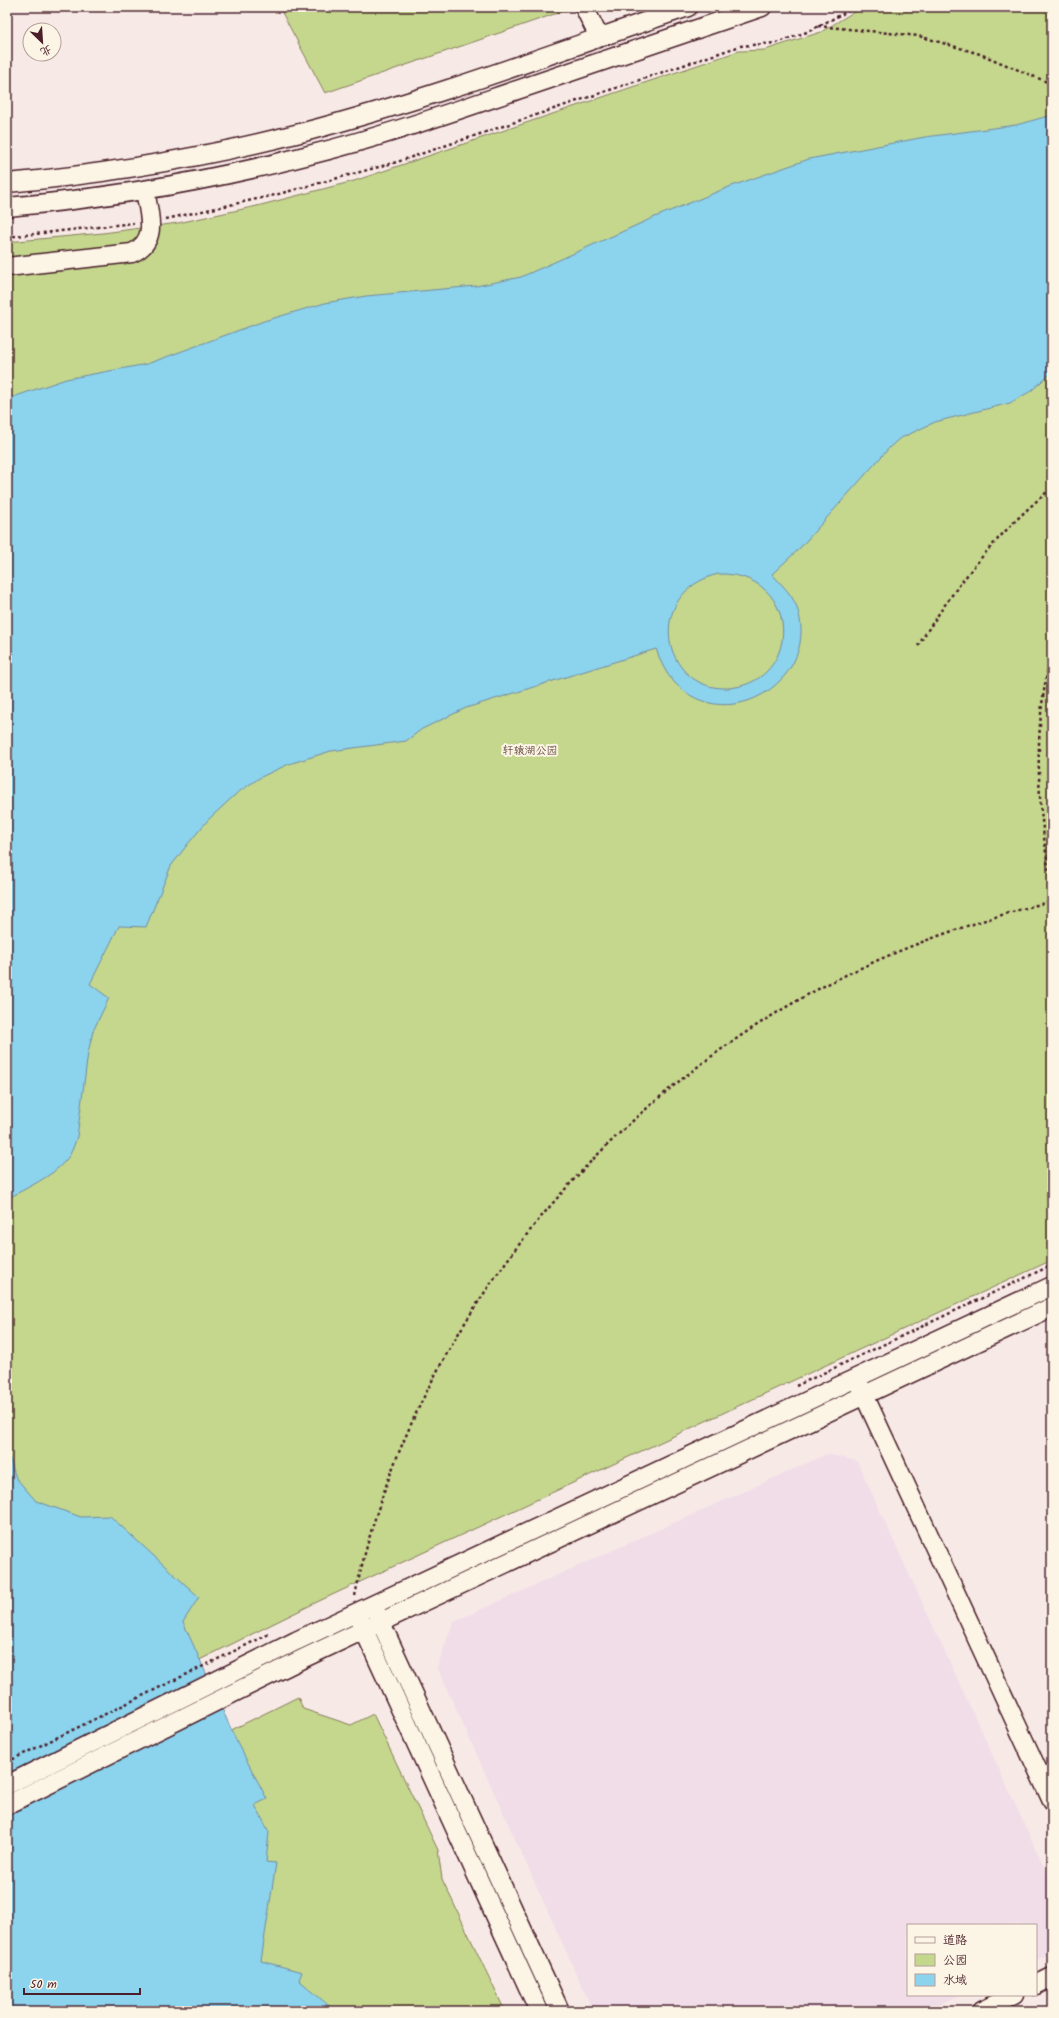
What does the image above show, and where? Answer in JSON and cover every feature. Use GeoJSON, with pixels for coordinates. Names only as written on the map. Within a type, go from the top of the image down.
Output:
{"type":"FeatureCollection","features":[{"type":"Feature","properties":{"kind":"street"},"geometry":{"type":"LineString","coordinates":[[584,7],[599,37]]}},
{"type":"Feature","properties":{"kind":"street"},"geometry":{"type":"LineString","coordinates":[[7,183],[64,178],[149,166],[303,132],[371,113],[688,7]]}},
{"type":"Feature","properties":{"kind":"street"},"geometry":{"type":"LineString","coordinates":[[7,207],[67,202],[145,191],[232,173],[371,138],[762,7]]}},
{"type":"Feature","properties":{"kind":"street"},"geometry":{"type":"LineString","coordinates":[[7,267],[132,253],[143,248],[149,240],[150,222],[145,191]]}},
{"type":"Feature","properties":{"kind":"street"},"geometry":{"type":"LineString","coordinates":[[7,1785],[353,1614],[1052,1286]]}},
{"type":"Feature","properties":{"kind":"street"},"geometry":{"type":"LineString","coordinates":[[7,1805],[380,1622],[1052,1307]]}},
{"type":"Feature","properties":{"kind":"street"},"geometry":{"type":"LineString","coordinates":[[856,1378],[1052,1801]]}},
{"type":"Feature","properties":{"kind":"street"},"geometry":{"type":"LineString","coordinates":[[373,1605],[560,2011]]}},
{"type":"Feature","properties":{"kind":"street"},"geometry":{"type":"LineString","coordinates":[[353,1614],[364,1630],[539,2011]]}},
{"type":"Feature","properties":{"kind":"street"},"geometry":{"type":"LineString","coordinates":[[1037,1984],[1052,1977]]}},
{"type":"Feature","properties":{"kind":"street"},"geometry":{"type":"LineString","coordinates":[[981,2011],[1012,1996]]}},
{"type":"Feature","properties":{"kind":"path"},"geometry":{"type":"LineString","coordinates":[[7,237],[150,222],[276,195],[397,162],[740,46],[776,42],[807,32],[856,7]]}},
{"type":"Feature","properties":{"kind":"path"},"geometry":{"type":"LineString","coordinates":[[818,26],[919,36],[980,54],[1052,84]]}},
{"type":"Feature","properties":{"kind":"path"},"geometry":{"type":"LineString","coordinates":[[918,646],[942,608],[979,561],[1037,501],[1052,488]]}},
{"type":"Feature","properties":{"kind":"path"},"geometry":{"type":"LineString","coordinates":[[1052,653],[1042,700],[1037,754],[1041,814],[1052,890]]}},
{"type":"Feature","properties":{"kind":"path"},"geometry":{"type":"LineString","coordinates":[[353,1614],[361,1564],[384,1491],[421,1404],[443,1361],[467,1320],[498,1274],[552,1205],[583,1169],[617,1135],[690,1073],[768,1019],[809,995],[851,973],[939,935],[984,920],[1052,901]]}},
{"type":"Feature","properties":{"kind":"path"},"geometry":{"type":"LineString","coordinates":[[7,1762],[212,1661]]}},
{"type":"Feature","properties":{"kind":"shaded area"},"geometry":{"type":"Polygon","coordinates":[[[827,1454],[857,1461],[1052,1884],[1051,1953],[1037,1960],[1037,1924],[907,1924],[907,1996],[958,1996],[925,2011],[593,2011],[437,1667],[453,1622],[827,1454]]]}},
{"type":"Feature","properties":{"kind":"green space"},"geometry":{"type":"Polygon","coordinates":[[[279,7],[575,7],[325,93],[279,7]]]}},
{"type":"Feature","properties":{"kind":"green space","name":"轩辕湖公园"},"geometry":{"type":"Polygon","coordinates":[[[870,7],[1052,7],[1052,1260],[317,1602],[7,1755],[7,242],[103,233],[178,223],[257,206],[354,181],[739,51],[765,50],[821,32],[852,13],[870,7]]]}},
{"type":"Feature","properties":{"kind":"green space"},"geometry":{"type":"Polygon","coordinates":[[[298,1697],[303,1709],[351,1725],[373,1714],[438,1850],[442,1879],[505,2011],[7,2011],[7,1841],[298,1697]]]}},
{"type":"Feature","properties":{"kind":"water"},"geometry":{"type":"Polygon","coordinates":[[[1052,115],[1052,372],[1031,391],[1010,403],[935,422],[899,439],[890,447],[799,549],[772,574],[794,600],[801,631],[796,655],[784,676],[766,692],[744,702],[721,705],[697,699],[675,683],[666,671],[656,649],[466,708],[422,729],[406,741],[331,751],[289,764],[261,777],[237,793],[208,820],[171,866],[146,927],[119,926],[90,984],[109,998],[93,1031],[88,1053],[77,1137],[73,1149],[66,1160],[54,1172],[7,1199],[7,399],[66,379],[147,364],[264,321],[325,303],[366,296],[476,286],[521,277],[655,217],[729,187],[809,159],[925,137],[1016,125],[1052,115]],[[718,574],[694,584],[678,600],[671,619],[670,639],[676,658],[688,674],[705,685],[728,688],[753,682],[770,668],[780,649],[783,628],[778,608],[766,590],[746,578],[718,574]]]}},
{"type":"Feature","properties":{"kind":"water"},"geometry":{"type":"Polygon","coordinates":[[[7,1450],[16,1478],[36,1501],[81,1517],[110,1516],[199,1597],[183,1622],[236,1740],[267,1799],[255,1805],[269,1832],[266,1862],[276,1863],[261,1961],[302,1972],[299,1980],[335,2011],[7,2011],[7,1450]]]}}]}
